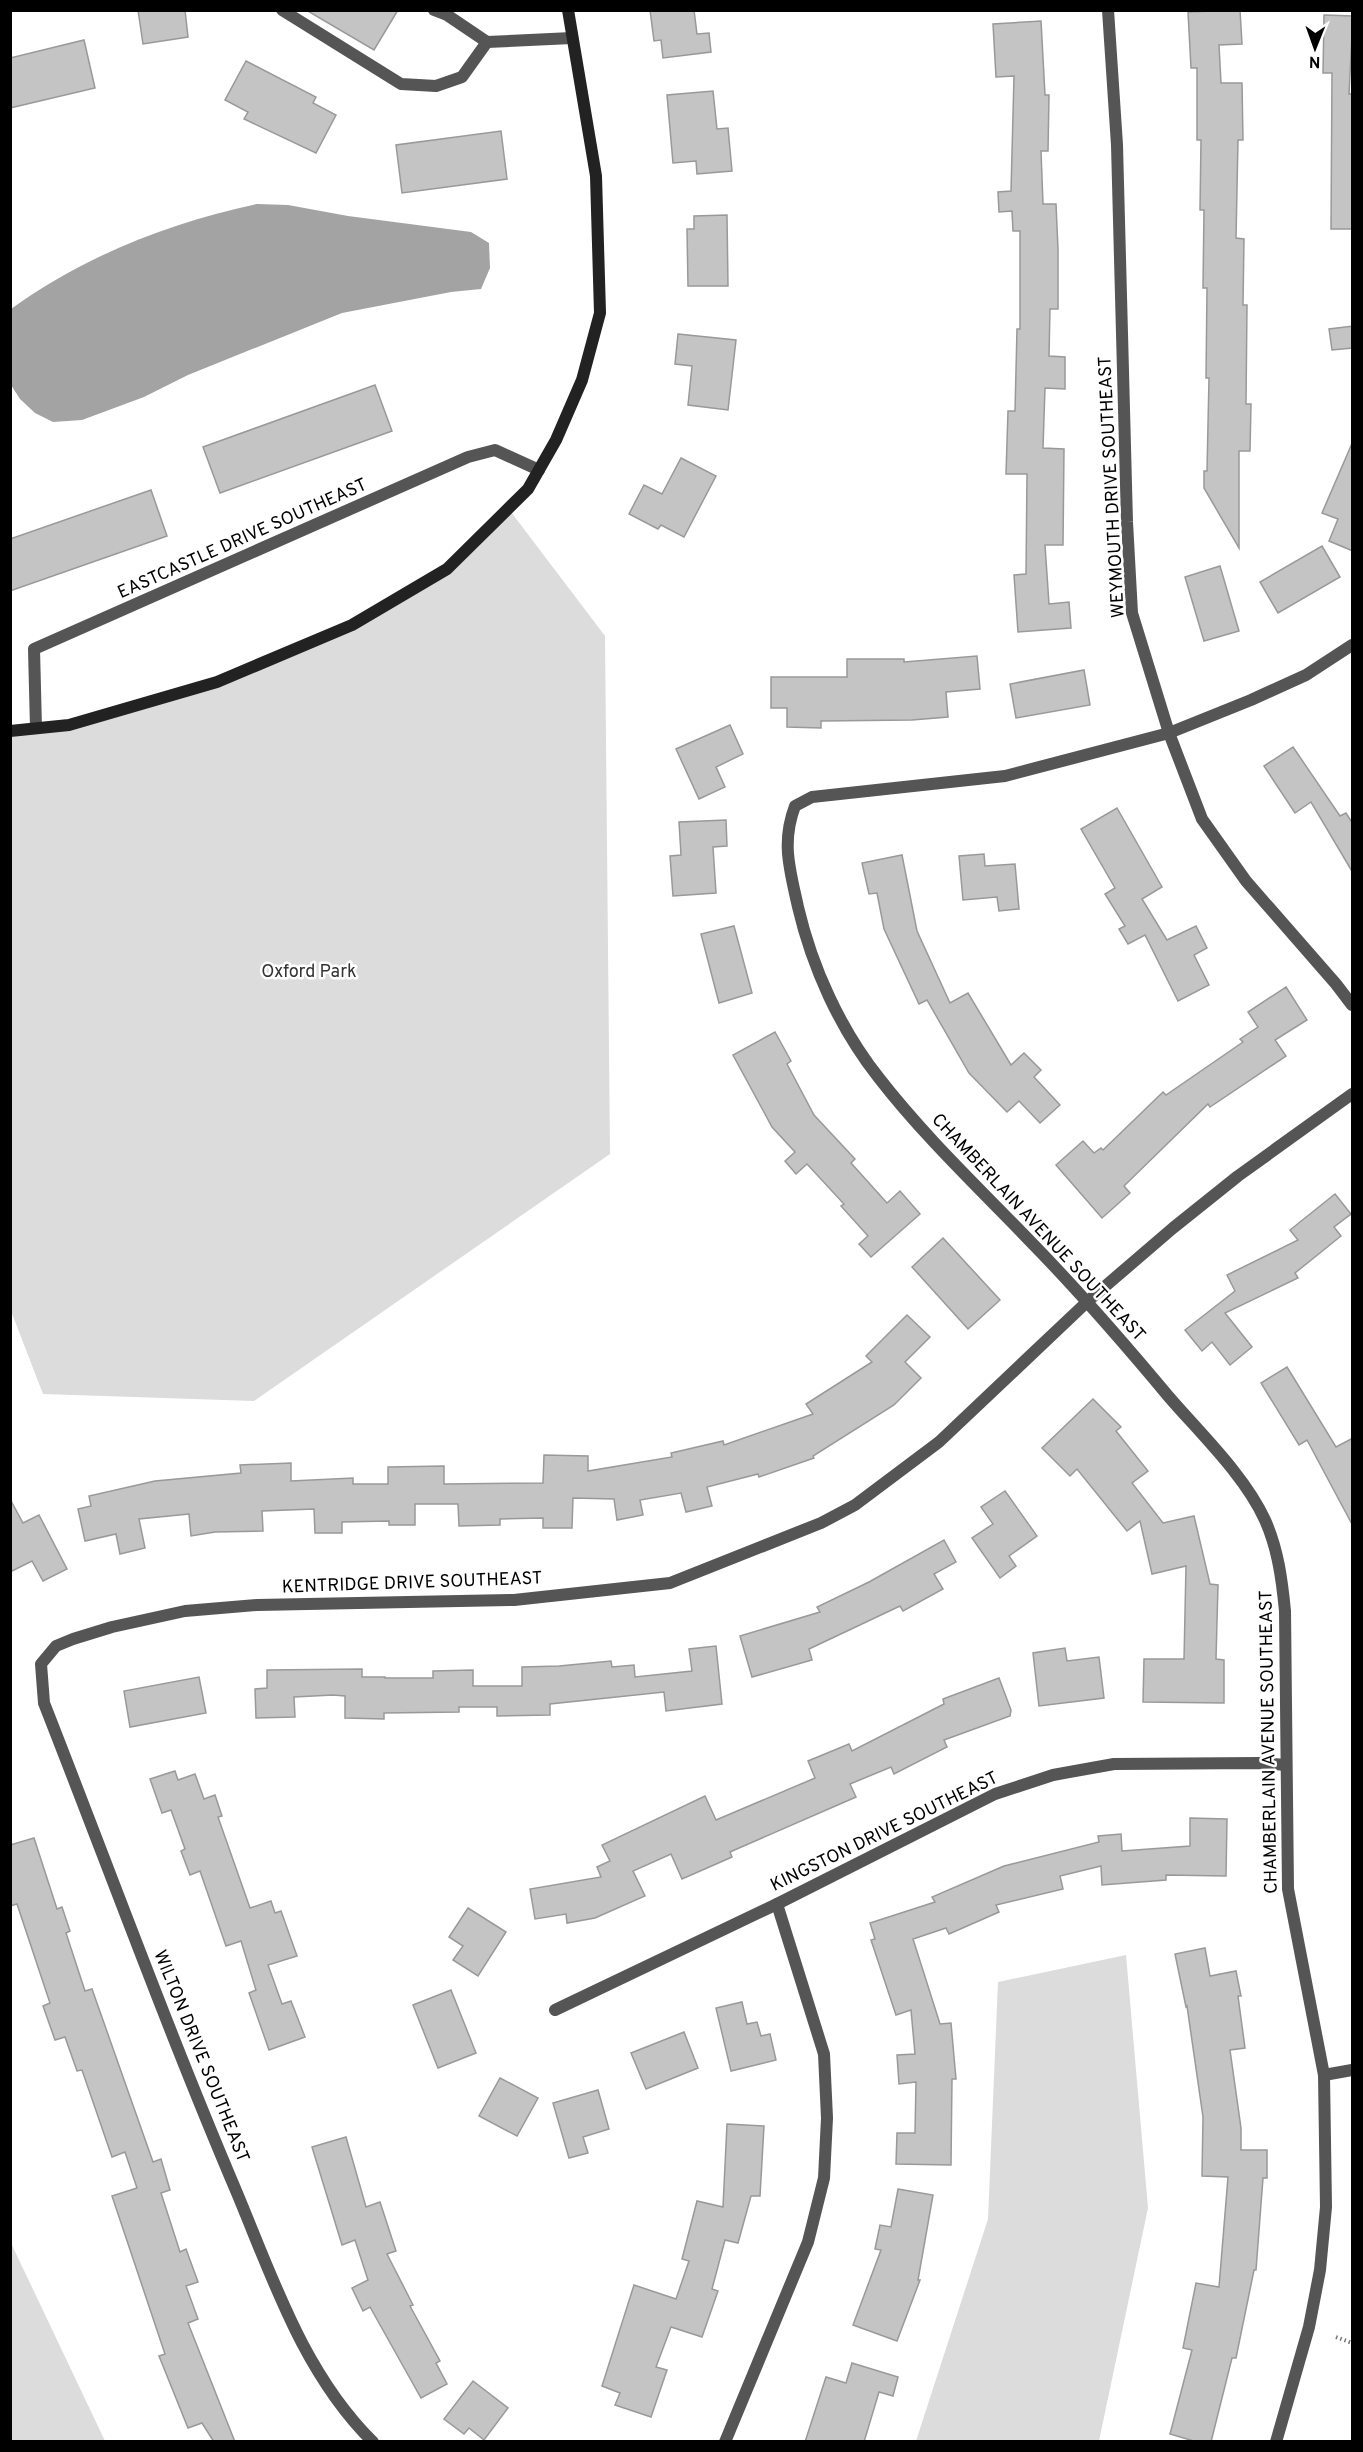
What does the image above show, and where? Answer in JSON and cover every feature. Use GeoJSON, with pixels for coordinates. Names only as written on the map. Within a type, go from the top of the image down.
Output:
{"type":"FeatureCollection","features":[{"type":"Feature","properties":{"kind":"street"},"geometry":{"type":"LineString","coordinates":[[282,10],[401,84],[436,86],[462,77],[487,42]]}},
{"type":"Feature","properties":{"kind":"street"},"geometry":{"type":"LineString","coordinates":[[434,10],[447,15],[487,42],[572,38]]}},
{"type":"Feature","properties":{"kind":"street"},"geometry":{"type":"LineString","coordinates":[[10,732],[69,725],[217,682],[352,625],[447,569],[528,489],[556,440],[582,380],[600,313],[596,176],[568,10]]}},
{"type":"Feature","properties":{"kind":"street","name":"WEYMOUTH DRIVE SOUTHEAST"},"geometry":{"type":"LineString","coordinates":[[1108,10],[1118,146],[1127,510],[1132,613],[1169,733],[1202,819],[1246,881],[1353,1005]]}},
{"type":"Feature","properties":{"kind":"street","name":"EASTCASTLE DRIVE SOUTHEAST"},"geometry":{"type":"LineString","coordinates":[[36,729],[34,649],[468,458],[495,450],[539,470]]}},
{"type":"Feature","properties":{"kind":"street"},"geometry":{"type":"LineString","coordinates":[[1169,733],[1306,675],[1353,645]]}},
{"type":"Feature","properties":{"kind":"street","name":"CHAMBERLAIN AVENUE SOUTHEAST"},"geometry":{"type":"LineString","coordinates":[[1169,733],[1005,776],[812,797],[795,806],[788,824],[787,856],[801,919],[819,974],[842,1020],[878,1077],[917,1122],[1088,1301],[1240,1481],[1265,1520],[1281,1567],[1285,1611],[1288,1889],[1324,2074],[1326,2207],[1320,2270],[1309,2327],[1276,2442]]}},
{"type":"Feature","properties":{"kind":"street","name":"KENTRIDGE DRIVE SOUTHEAST"},"geometry":{"type":"LineString","coordinates":[[41,1664],[56,1646],[73,1639],[112,1627],[185,1611],[257,1605],[514,1600],[670,1583],[821,1523],[855,1505],[939,1442],[1088,1301],[1173,1228],[1229,1184],[1353,1094]]}},
{"type":"Feature","properties":{"kind":"street","name":"WILTON DRIVE SOUTHEAST"},"geometry":{"type":"LineString","coordinates":[[41,1664],[44,1703],[218,2149],[301,2345],[355,2424],[373,2442]]}},
{"type":"Feature","properties":{"kind":"street","name":"KINGSTON DRIVE SOUTHEAST"},"geometry":{"type":"LineString","coordinates":[[555,2010],[777,1904],[995,1794],[1053,1775],[1114,1764],[1259,1763],[1286,1765]]}},
{"type":"Feature","properties":{"kind":"street"},"geometry":{"type":"LineString","coordinates":[[724,2442],[808,2242],[824,2178],[827,2118],[824,2054],[777,1904]]}},
{"type":"Feature","properties":{"kind":"street"},"geometry":{"type":"LineString","coordinates":[[1324,2074],[1353,2070]]}},
{"type":"Feature","properties":{"kind":"path"},"geometry":{"type":"LineString","coordinates":[[1336,2337],[1353,2343]]}},
{"type":"Feature","properties":{"kind":"green space","name":"Oxford Park"},"geometry":{"type":"Polygon","coordinates":[[[508,508],[605,636],[610,1154],[254,1401],[43,1394],[11,1311],[11,731],[36,728],[217,682],[352,625],[447,569],[508,508]]]}},
{"type":"Feature","properties":{"kind":"green space"},"geometry":{"type":"Polygon","coordinates":[[[1126,1955],[1148,2208],[1099,2441],[916,2441],[988,2219],[998,1982],[1126,1955]]]}},
{"type":"Feature","properties":{"kind":"green space"},"geometry":{"type":"Polygon","coordinates":[[[10,2241],[105,2441],[11,2441],[10,2241]]]}},
{"type":"Feature","properties":{"kind":"shaded area"},"geometry":{"type":"Polygon","coordinates":[[[257,204],[288,205],[348,216],[471,232],[489,243],[490,268],[481,289],[451,292],[342,313],[188,375],[144,397],[82,420],[53,422],[35,413],[20,399],[11,385],[11,309],[67,273],[128,244],[192,221],[257,204]]]}},
{"type":"Feature","properties":{"kind":"building"},"geometry":{"type":"Polygon","coordinates":[[[138,10],[185,10],[188,37],[143,44],[138,10]]]}},
{"type":"Feature","properties":{"kind":"building"},"geometry":{"type":"Polygon","coordinates":[[[306,10],[398,10],[374,50],[306,10]]]}},
{"type":"Feature","properties":{"kind":"building"},"geometry":{"type":"Polygon","coordinates":[[[650,10],[694,10],[697,34],[709,33],[711,52],[663,58],[661,40],[654,41],[650,10]]]}},
{"type":"Feature","properties":{"kind":"building"},"geometry":{"type":"Polygon","coordinates":[[[1240,10],[1242,44],[1219,45],[1221,83],[1242,83],[1243,140],[1238,140],[1236,238],[1244,239],[1243,305],[1247,305],[1246,404],[1251,404],[1250,451],[1239,451],[1239,548],[1204,488],[1204,471],[1207,471],[1209,378],[1206,378],[1207,288],[1203,288],[1204,210],[1200,210],[1201,140],[1197,140],[1197,68],[1191,68],[1188,12],[1240,10]]]}},
{"type":"Feature","properties":{"kind":"building"},"geometry":{"type":"Polygon","coordinates":[[[1324,15],[1353,16],[1349,94],[1353,94],[1353,229],[1331,229],[1332,73],[1323,73],[1324,15]]]}},
{"type":"Feature","properties":{"kind":"building"},"geometry":{"type":"Polygon","coordinates":[[[1041,21],[1045,95],[1049,95],[1048,151],[1041,151],[1043,204],[1056,204],[1058,249],[1058,309],[1050,309],[1049,356],[1065,357],[1065,389],[1045,388],[1043,448],[1064,449],[1063,545],[1045,545],[1049,604],[1069,602],[1071,628],[1018,632],[1014,575],[1026,574],[1027,474],[1006,474],[1008,411],[1015,411],[1017,329],[1020,329],[1020,231],[1013,231],[1012,211],[999,212],[998,192],[1011,191],[1014,76],[996,77],[993,24],[1041,21]]]}},
{"type":"Feature","properties":{"kind":"building"},"geometry":{"type":"Polygon","coordinates":[[[84,40],[95,88],[10,108],[10,58],[84,40]]]}},
{"type":"Feature","properties":{"kind":"building"},"geometry":{"type":"Polygon","coordinates":[[[246,61],[316,97],[313,103],[336,115],[316,153],[244,119],[248,112],[225,100],[246,61]]]}},
{"type":"Feature","properties":{"kind":"building"},"geometry":{"type":"Polygon","coordinates":[[[713,91],[717,129],[728,128],[732,171],[697,174],[696,161],[673,163],[667,95],[713,91]]]}},
{"type":"Feature","properties":{"kind":"building"},"geometry":{"type":"Polygon","coordinates":[[[501,131],[507,179],[402,193],[396,145],[501,131]]]}},
{"type":"Feature","properties":{"kind":"building"},"geometry":{"type":"Polygon","coordinates":[[[727,215],[728,286],[688,286],[687,229],[694,229],[694,216],[727,215]]]}},
{"type":"Feature","properties":{"kind":"building"},"geometry":{"type":"Polygon","coordinates":[[[1353,326],[1353,348],[1332,350],[1329,329],[1353,326]]]}},
{"type":"Feature","properties":{"kind":"building"},"geometry":{"type":"Polygon","coordinates":[[[678,334],[736,340],[728,410],[688,405],[692,366],[675,364],[678,334]]]}},
{"type":"Feature","properties":{"kind":"building"},"geometry":{"type":"Polygon","coordinates":[[[375,385],[392,431],[220,493],[203,447],[375,385]]]}},
{"type":"Feature","properties":{"kind":"building"},"geometry":{"type":"Polygon","coordinates":[[[1353,441],[1353,551],[1329,541],[1338,519],[1322,513],[1353,441]]]}},
{"type":"Feature","properties":{"kind":"building"},"geometry":{"type":"Polygon","coordinates":[[[681,458],[716,476],[684,537],[661,525],[658,529],[629,514],[644,485],[662,494],[681,458]]]}},
{"type":"Feature","properties":{"kind":"building"},"geometry":{"type":"Polygon","coordinates":[[[151,490],[167,536],[10,591],[10,539],[151,490]]]}},
{"type":"Feature","properties":{"kind":"building"},"geometry":{"type":"Polygon","coordinates":[[[1322,546],[1340,577],[1278,613],[1260,582],[1322,546]]]}},
{"type":"Feature","properties":{"kind":"building"},"geometry":{"type":"Polygon","coordinates":[[[1220,566],[1239,631],[1204,641],[1185,577],[1220,566]]]}},
{"type":"Feature","properties":{"kind":"building"},"geometry":{"type":"Polygon","coordinates":[[[977,656],[980,689],[946,692],[948,717],[912,720],[821,721],[821,728],[787,727],[787,708],[771,708],[771,677],[847,677],[847,659],[904,659],[904,662],[977,656]]]}},
{"type":"Feature","properties":{"kind":"building"},"geometry":{"type":"Polygon","coordinates":[[[1084,670],[1090,705],[1016,718],[1010,684],[1084,670]]]}},
{"type":"Feature","properties":{"kind":"building"},"geometry":{"type":"Polygon","coordinates":[[[730,725],[743,754],[716,767],[725,787],[699,799],[676,749],[730,725]]]}},
{"type":"Feature","properties":{"kind":"building"},"geometry":{"type":"Polygon","coordinates":[[[1293,747],[1340,816],[1346,813],[1353,824],[1353,873],[1311,802],[1295,813],[1264,766],[1293,747]]]}},
{"type":"Feature","properties":{"kind":"building"},"geometry":{"type":"Polygon","coordinates":[[[1117,808],[1162,887],[1142,899],[1167,940],[1196,926],[1207,948],[1194,955],[1209,985],[1178,1001],[1145,935],[1128,944],[1119,929],[1125,926],[1105,894],[1115,888],[1081,829],[1117,808]]]}},
{"type":"Feature","properties":{"kind":"building"},"geometry":{"type":"Polygon","coordinates":[[[726,820],[727,846],[713,847],[716,893],[673,896],[670,856],[681,855],[679,822],[726,820]]]}},
{"type":"Feature","properties":{"kind":"building"},"geometry":{"type":"Polygon","coordinates":[[[984,854],[985,866],[1015,864],[1019,909],[999,911],[997,897],[963,900],[959,856],[984,854]]]}},
{"type":"Feature","properties":{"kind":"building"},"geometry":{"type":"Polygon","coordinates":[[[902,855],[917,931],[950,1003],[968,993],[1011,1065],[1024,1053],[1041,1070],[1034,1077],[1060,1105],[1040,1123],[1019,1101],[1007,1112],[969,1073],[927,1000],[919,1004],[884,929],[877,893],[869,894],[862,863],[902,855]]]}},
{"type":"Feature","properties":{"kind":"building"},"geometry":{"type":"Polygon","coordinates":[[[734,926],[752,993],[719,1003],[701,934],[734,926]]]}},
{"type":"Feature","properties":{"kind":"building"},"geometry":{"type":"Polygon","coordinates":[[[1286,987],[1307,1020],[1275,1040],[1286,1056],[1210,1107],[1208,1104],[1124,1186],[1130,1193],[1102,1218],[1056,1165],[1083,1141],[1094,1153],[1101,1148],[1103,1150],[1163,1092],[1166,1095],[1243,1042],[1240,1039],[1258,1027],[1248,1012],[1286,987]]]}},
{"type":"Feature","properties":{"kind":"building"},"geometry":{"type":"Polygon","coordinates":[[[775,1032],[791,1061],[787,1064],[814,1115],[855,1159],[851,1163],[887,1203],[900,1191],[920,1214],[871,1257],[859,1244],[868,1236],[841,1206],[844,1204],[807,1164],[796,1174],[785,1161],[795,1152],[772,1127],[733,1055],[775,1032]]]}},
{"type":"Feature","properties":{"kind":"building"},"geometry":{"type":"Polygon","coordinates":[[[1335,1194],[1351,1214],[1334,1227],[1341,1236],[1295,1273],[1298,1278],[1225,1313],[1252,1347],[1230,1365],[1212,1342],[1202,1351],[1185,1330],[1235,1291],[1227,1275],[1298,1240],[1290,1230],[1335,1194]]]}},
{"type":"Feature","properties":{"kind":"building"},"geometry":{"type":"Polygon","coordinates":[[[943,1238],[1000,1300],[968,1329],[912,1267],[943,1238]]]}},
{"type":"Feature","properties":{"kind":"building"},"geometry":{"type":"Polygon","coordinates":[[[907,1315],[930,1337],[905,1362],[921,1378],[894,1405],[813,1456],[814,1458],[759,1477],[758,1474],[707,1487],[712,1506],[686,1512],[681,1493],[640,1500],[643,1515],[617,1520],[614,1499],[573,1498],[572,1528],[543,1528],[543,1518],[500,1519],[500,1525],[459,1526],[458,1504],[415,1504],[415,1525],[389,1525],[389,1521],[342,1522],[342,1533],[315,1533],[314,1509],[262,1511],[263,1531],[215,1532],[191,1536],[189,1514],[139,1519],[145,1548],[120,1554],[116,1534],[85,1541],[78,1509],[91,1506],[89,1496],[155,1481],[241,1473],[240,1465],[291,1463],[291,1481],[353,1478],[353,1484],[388,1484],[388,1467],[444,1466],[444,1484],[543,1483],[544,1455],[588,1456],[588,1471],[672,1457],[671,1453],[723,1441],[724,1445],[813,1414],[806,1404],[872,1362],[866,1356],[907,1315]]]}},
{"type":"Feature","properties":{"kind":"building"},"geometry":{"type":"Polygon","coordinates":[[[1287,1367],[1336,1447],[1353,1438],[1353,1526],[1307,1440],[1299,1445],[1261,1383],[1287,1367]]]}},
{"type":"Feature","properties":{"kind":"building"},"geometry":{"type":"Polygon","coordinates":[[[1093,1399],[1121,1427],[1116,1431],[1148,1471],[1132,1483],[1163,1523],[1194,1516],[1210,1584],[1218,1585],[1216,1659],[1224,1660],[1224,1703],[1143,1702],[1144,1659],[1184,1659],[1186,1566],[1152,1574],[1140,1521],[1127,1531],[1077,1469],[1070,1476],[1042,1448],[1093,1399]]]}},
{"type":"Feature","properties":{"kind":"building"},"geometry":{"type":"Polygon","coordinates":[[[1005,1491],[1037,1536],[1009,1556],[1016,1566],[1000,1578],[972,1538],[993,1524],[981,1507],[1005,1491]]]}},
{"type":"Feature","properties":{"kind":"building"},"geometry":{"type":"Polygon","coordinates":[[[10,1499],[23,1523],[39,1515],[67,1569],[43,1581],[32,1561],[10,1572],[10,1499]]]}},
{"type":"Feature","properties":{"kind":"building"},"geometry":{"type":"Polygon","coordinates":[[[944,1540],[956,1562],[934,1574],[943,1589],[903,1611],[900,1606],[809,1649],[812,1660],[752,1677],[740,1636],[820,1612],[817,1607],[869,1582],[944,1540]]]}},
{"type":"Feature","properties":{"kind":"building"},"geometry":{"type":"Polygon","coordinates":[[[716,1646],[722,1704],[666,1711],[664,1692],[550,1704],[550,1715],[497,1716],[497,1707],[459,1707],[459,1712],[384,1713],[384,1719],[345,1718],[345,1696],[333,1695],[294,1697],[295,1717],[256,1718],[255,1689],[267,1688],[267,1670],[362,1669],[362,1677],[433,1678],[433,1671],[473,1670],[473,1686],[522,1686],[522,1667],[611,1661],[612,1667],[634,1665],[635,1677],[692,1671],[689,1649],[716,1646]]]}},
{"type":"Feature","properties":{"kind":"building"},"geometry":{"type":"Polygon","coordinates":[[[1065,1648],[1067,1661],[1099,1657],[1104,1698],[1039,1706],[1033,1653],[1065,1648]]]}},
{"type":"Feature","properties":{"kind":"building"},"geometry":{"type":"Polygon","coordinates":[[[199,1677],[206,1713],[130,1727],[124,1691],[199,1677]]]}},
{"type":"Feature","properties":{"kind":"building"},"geometry":{"type":"Polygon","coordinates":[[[999,1678],[1011,1710],[1010,1716],[944,1740],[947,1747],[894,1774],[891,1767],[850,1784],[856,1797],[730,1852],[732,1857],[682,1879],[671,1854],[633,1871],[645,1896],[595,1918],[567,1923],[566,1914],[535,1919],[530,1889],[601,1877],[597,1867],[610,1861],[602,1845],[705,1796],[716,1820],[815,1778],[808,1761],[849,1744],[852,1751],[944,1704],[943,1699],[999,1678]]]}},
{"type":"Feature","properties":{"kind":"building"},"geometry":{"type":"Polygon","coordinates":[[[175,1771],[178,1780],[195,1774],[204,1799],[215,1795],[222,1816],[218,1817],[250,1908],[271,1901],[275,1913],[281,1911],[297,1956],[268,1965],[282,2004],[291,2001],[305,2037],[269,2050],[249,1993],[256,1990],[241,1941],[226,1946],[200,1871],[190,1875],[181,1851],[185,1849],[171,1810],[162,1813],[150,1779],[175,1771]]]}},
{"type":"Feature","properties":{"kind":"building"},"geometry":{"type":"Polygon","coordinates":[[[1190,1818],[1227,1819],[1226,1876],[1166,1875],[1166,1880],[1102,1885],[1101,1866],[1060,1876],[1063,1889],[996,1905],[999,1912],[949,1934],[946,1928],[913,1939],[940,2024],[951,2023],[956,2079],[952,2079],[951,2165],[896,2164],[897,2133],[915,2133],[916,2082],[899,2084],[897,2055],[915,2054],[911,2010],[896,2015],[871,1940],[875,1939],[870,1923],[935,1902],[932,1897],[1004,1866],[1099,1842],[1098,1836],[1121,1834],[1122,1851],[1190,1846],[1190,1818]]]}},
{"type":"Feature","properties":{"kind":"building"},"geometry":{"type":"Polygon","coordinates":[[[34,1838],[57,1909],[62,1907],[70,1931],[66,1933],[85,1991],[92,1989],[153,2162],[161,2159],[170,2190],[161,2193],[180,2252],[186,2249],[198,2282],[186,2286],[198,2319],[188,2323],[235,2442],[214,2442],[202,2423],[188,2428],[159,2356],[165,2354],[112,2196],[137,2188],[125,2152],[112,2157],[82,2070],[77,2071],[65,2037],[55,2040],[43,2006],[50,2003],[17,1904],[10,1906],[10,1845],[34,1838]]]}},
{"type":"Feature","properties":{"kind":"building"},"geometry":{"type":"Polygon","coordinates":[[[468,1908],[506,1932],[478,1976],[453,1960],[463,1946],[449,1937],[468,1908]]]}},
{"type":"Feature","properties":{"kind":"building"},"geometry":{"type":"Polygon","coordinates":[[[1205,1948],[1210,1976],[1236,1971],[1241,1996],[1238,1996],[1245,2048],[1230,2050],[1241,2128],[1241,2150],[1267,2150],[1267,2178],[1263,2178],[1256,2270],[1254,2270],[1236,2358],[1232,2358],[1211,2442],[1197,2442],[1170,2434],[1192,2350],[1183,2348],[1196,2283],[1219,2287],[1228,2177],[1202,2176],[1203,2117],[1187,2006],[1175,1954],[1205,1948]]]}},
{"type":"Feature","properties":{"kind":"building"},"geometry":{"type":"Polygon","coordinates":[[[451,1990],[476,2053],[438,2068],[413,2005],[451,1990]]]}},
{"type":"Feature","properties":{"kind":"building"},"geometry":{"type":"Polygon","coordinates":[[[742,2002],[747,2024],[757,2022],[761,2036],[770,2034],[776,2060],[731,2071],[716,2008],[742,2002]]]}},
{"type":"Feature","properties":{"kind":"building"},"geometry":{"type":"Polygon","coordinates":[[[684,2032],[698,2068],[646,2089],[631,2053],[684,2032]]]}},
{"type":"Feature","properties":{"kind":"building"},"geometry":{"type":"Polygon","coordinates":[[[500,2078],[538,2098],[517,2136],[479,2116],[500,2078]]]}},
{"type":"Feature","properties":{"kind":"building"},"geometry":{"type":"Polygon","coordinates":[[[598,2090],[609,2129],[583,2137],[588,2153],[569,2158],[553,2103],[598,2090]]]}},
{"type":"Feature","properties":{"kind":"building"},"geometry":{"type":"Polygon","coordinates":[[[727,2124],[764,2126],[760,2196],[751,2196],[738,2243],[725,2240],[712,2289],[718,2291],[702,2337],[671,2327],[656,2367],[667,2370],[651,2417],[615,2405],[620,2393],[602,2386],[634,2285],[676,2299],[689,2261],[682,2259],[697,2201],[723,2207],[727,2124]]]}},
{"type":"Feature","properties":{"kind":"building"},"geometry":{"type":"Polygon","coordinates":[[[346,2137],[366,2207],[380,2202],[396,2251],[387,2254],[413,2305],[410,2306],[440,2361],[436,2363],[447,2384],[421,2398],[370,2307],[363,2311],[352,2288],[368,2280],[355,2240],[342,2245],[312,2147],[346,2137]]]}},
{"type":"Feature","properties":{"kind":"building"},"geometry":{"type":"Polygon","coordinates":[[[898,2189],[933,2195],[918,2280],[920,2280],[897,2341],[853,2325],[881,2250],[875,2249],[880,2225],[891,2227],[898,2189]]]}},
{"type":"Feature","properties":{"kind":"building"},"geometry":{"type":"Polygon","coordinates":[[[852,2363],[898,2377],[893,2396],[879,2392],[864,2442],[805,2442],[826,2377],[846,2383],[852,2363]]]}},
{"type":"Feature","properties":{"kind":"building"},"geometry":{"type":"Polygon","coordinates":[[[473,2381],[508,2408],[484,2440],[469,2428],[464,2434],[444,2419],[473,2381]]]}}]}
